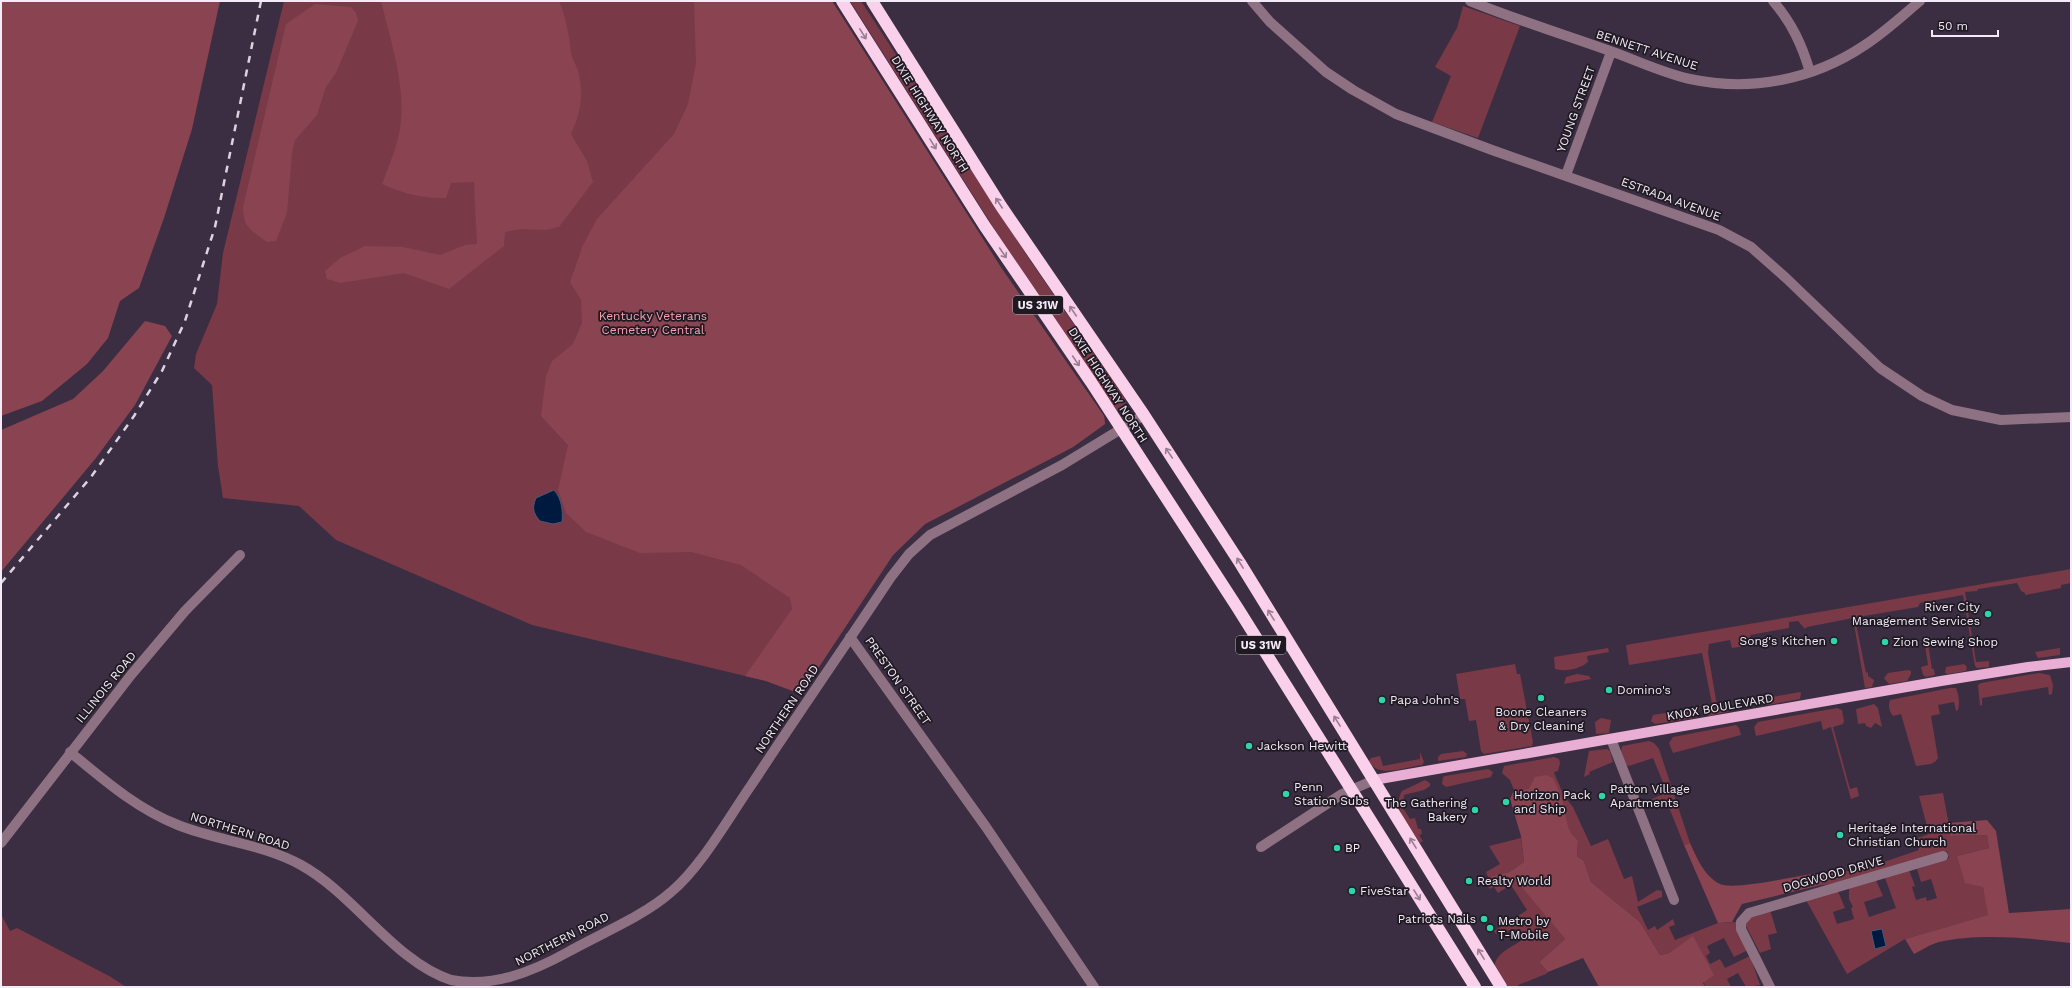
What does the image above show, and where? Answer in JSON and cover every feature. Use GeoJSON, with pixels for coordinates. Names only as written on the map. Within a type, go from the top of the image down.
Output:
{"type":"FeatureCollection","features":[{"type":"Feature","properties":{"kind":"highway","name":"DIXIE HIGHWAY NORTH"},"geometry":{"type":"LineString","coordinates":[[842,1],[984,225],[1091,382],[1120,430],[1286,683],[1352,789]]}},
{"type":"Feature","properties":{"kind":"highway","name":"DIXIE HIGHWAY NORTH"},"geometry":{"type":"LineString","coordinates":[[872,1],[1001,206],[1144,415],[1236,557],[1374,780]]}},
{"type":"Feature","properties":{"kind":"highway","name":"US 31W"},"geometry":{"type":"LineString","coordinates":[[1374,780],[1501,987]]}},
{"type":"Feature","properties":{"kind":"highway","name":"US 31W"},"geometry":{"type":"LineString","coordinates":[[1352,789],[1475,987]]}},
{"type":"Feature","properties":{"kind":"main road","name":"KNOX BOULEVARD"},"geometry":{"type":"LineString","coordinates":[[1374,780],[1941,681],[2028,667],[2071,662]]}},
{"type":"Feature","properties":{"kind":"street","name":"ESTRADA AVENUE"},"geometry":{"type":"LineString","coordinates":[[1252,1],[1270,22],[1320,67],[1353,90],[1381,106],[1479,145],[1719,230],[1751,247],[1786,278],[1880,368],[1922,396],[1952,410],[2001,420],[2071,417]]}},
{"type":"Feature","properties":{"kind":"street","name":"BENNETT AVENUE"},"geometry":{"type":"LineString","coordinates":[[1470,1],[1512,18],[1688,79],[1723,84],[1760,84],[1791,78],[1838,61],[1864,46],[1920,1]]}},
{"type":"Feature","properties":{"kind":"street"},"geometry":{"type":"LineString","coordinates":[[1772,1],[1794,29],[1802,45],[1810,72]]}},
{"type":"Feature","properties":{"kind":"street","name":"YOUNG STREET"},"geometry":{"type":"LineString","coordinates":[[1566,175],[1611,52]]}},
{"type":"Feature","properties":{"kind":"street","name":"PRESTON STREET"},"geometry":{"type":"LineString","coordinates":[[1094,987],[986,827],[850,637],[890,577],[909,554],[930,535],[1062,466],[1144,415]]}},
{"type":"Feature","properties":{"kind":"street","name":"ILLINOIS ROAD"},"geometry":{"type":"LineString","coordinates":[[1,843],[131,675],[181,616],[240,554]]}},
{"type":"Feature","properties":{"kind":"street","name":"NORTHERN ROAD"},"geometry":{"type":"LineString","coordinates":[[70,752],[134,802],[175,824],[272,853],[311,871],[415,961],[440,976],[458,984],[484,984],[499,982],[528,972],[648,908],[673,891],[692,870],[718,833],[850,637]]}},
{"type":"Feature","properties":{"kind":"street"},"geometry":{"type":"LineString","coordinates":[[1611,739],[1674,900]]}},
{"type":"Feature","properties":{"kind":"street"},"geometry":{"type":"LineString","coordinates":[[1261,847],[1352,789],[1374,780]]}},
{"type":"Feature","properties":{"kind":"street","name":"DOGWOOD DRIVE"},"geometry":{"type":"LineString","coordinates":[[1770,987],[1741,929],[1743,917],[1756,910],[1943,856]]}},
{"type":"Feature","properties":{"kind":"green space"},"geometry":{"type":"Polygon","coordinates":[[[1,1],[220,1],[192,129],[164,218],[139,288],[120,301],[108,338],[87,364],[42,401],[1,416],[1,1]]]}},
{"type":"Feature","properties":{"kind":"green space","name":"Kentucky Veterans Cemetery Central"},"geometry":{"type":"Polygon","coordinates":[[[284,1],[832,1],[1002,269],[1104,416],[1105,424],[1073,447],[925,524],[893,555],[801,694],[766,681],[532,625],[336,540],[299,506],[223,498],[218,466],[212,385],[194,368],[196,354],[217,304],[223,253],[284,1]]]}},
{"type":"Feature","properties":{"kind":"green space"},"geometry":{"type":"Polygon","coordinates":[[[381,1],[559,1],[564,14],[572,55],[578,72],[581,98],[577,119],[571,134],[587,161],[593,182],[559,227],[546,230],[522,229],[505,232],[504,246],[449,289],[404,273],[340,283],[327,279],[325,271],[340,258],[365,246],[403,247],[440,255],[465,245],[477,244],[474,182],[451,183],[446,198],[429,198],[413,195],[382,184],[399,134],[401,101],[397,67],[381,1]]]}},
{"type":"Feature","properties":{"kind":"green space"},"geometry":{"type":"Polygon","coordinates":[[[694,1],[832,1],[1002,269],[1104,416],[1105,424],[1073,447],[925,524],[893,555],[801,694],[766,681],[745,676],[792,609],[790,598],[741,565],[691,552],[640,553],[586,532],[566,513],[558,490],[568,445],[541,416],[546,376],[552,361],[573,344],[582,323],[581,300],[570,282],[583,245],[597,219],[674,134],[688,104],[696,63],[694,1]]]}},
{"type":"Feature","properties":{"kind":"green space"},"geometry":{"type":"Polygon","coordinates":[[[850,1],[861,1],[1032,263],[1125,399],[1126,406],[1122,412],[1117,411],[1021,271],[850,1]]]}},
{"type":"Feature","properties":{"kind":"green space"},"geometry":{"type":"Polygon","coordinates":[[[315,4],[351,7],[356,13],[358,21],[336,73],[326,87],[317,115],[295,140],[292,153],[287,213],[276,241],[267,242],[249,228],[243,214],[243,207],[286,24],[315,4]]]}},
{"type":"Feature","properties":{"kind":"green space"},"geometry":{"type":"Polygon","coordinates":[[[1463,6],[1520,26],[1478,138],[1432,122],[1451,76],[1435,67],[1457,28],[1463,6]]]}},
{"type":"Feature","properties":{"kind":"green space"},"geometry":{"type":"Polygon","coordinates":[[[145,321],[165,326],[172,336],[135,405],[96,458],[1,572],[1,430],[73,399],[103,371],[145,321]]]}},
{"type":"Feature","properties":{"kind":"green space"},"geometry":{"type":"Polygon","coordinates":[[[2071,569],[2071,583],[2061,585],[2061,588],[2025,595],[2017,583],[1965,592],[1976,662],[1989,661],[1989,667],[1977,668],[1975,666],[1963,595],[1920,603],[1918,607],[1858,617],[1858,624],[1856,624],[1866,673],[1868,672],[1868,676],[1874,680],[1872,687],[1865,688],[1853,618],[1807,627],[1805,629],[1798,621],[1789,622],[1789,628],[1750,635],[1752,645],[1732,648],[1730,640],[1709,644],[1708,653],[1717,706],[1727,706],[1729,710],[1727,712],[1709,716],[1706,714],[1704,706],[1712,704],[1702,653],[1629,665],[1626,645],[2071,569]]]}},
{"type":"Feature","properties":{"kind":"green space"},"geometry":{"type":"Polygon","coordinates":[[[1928,644],[1932,669],[1934,669],[1935,675],[1926,677],[1923,675],[1921,667],[1928,665],[1925,645],[1928,644]]]}},
{"type":"Feature","properties":{"kind":"green space"},"geometry":{"type":"Polygon","coordinates":[[[1608,648],[1609,652],[1587,656],[1588,662],[1577,668],[1568,670],[1555,669],[1554,657],[1608,648]]]}},
{"type":"Feature","properties":{"kind":"green space"},"geometry":{"type":"Polygon","coordinates":[[[2060,648],[2060,655],[2038,658],[2035,652],[2060,648]]]}},
{"type":"Feature","properties":{"kind":"green space"},"geometry":{"type":"Polygon","coordinates":[[[1515,664],[1517,674],[1520,674],[1533,742],[1532,746],[1484,754],[1481,751],[1476,720],[1469,721],[1465,699],[1460,699],[1456,674],[1515,664]]]}},
{"type":"Feature","properties":{"kind":"green space"},"geometry":{"type":"Polygon","coordinates":[[[1964,664],[1967,667],[1966,671],[1948,674],[1945,673],[1946,667],[1964,664]]]}},
{"type":"Feature","properties":{"kind":"green space"},"geometry":{"type":"Polygon","coordinates":[[[1908,670],[1911,671],[1911,674],[1907,681],[1889,684],[1884,678],[1888,673],[1908,670]]]}},
{"type":"Feature","properties":{"kind":"green space"},"geometry":{"type":"Polygon","coordinates":[[[2039,673],[2050,675],[2053,685],[2052,694],[2049,695],[2048,687],[1982,698],[1982,706],[1980,705],[1978,685],[1981,683],[2039,673]]]}},
{"type":"Feature","properties":{"kind":"green space"},"geometry":{"type":"Polygon","coordinates":[[[1577,674],[1589,676],[1591,679],[1564,684],[1566,677],[1577,674]]]}},
{"type":"Feature","properties":{"kind":"green space"},"geometry":{"type":"Polygon","coordinates":[[[1956,688],[1959,702],[1958,710],[1956,711],[1954,702],[1938,705],[1940,714],[1931,716],[1938,758],[1931,764],[1916,766],[1901,714],[1893,716],[1889,708],[1890,700],[1956,688]]]}},
{"type":"Feature","properties":{"kind":"green space"},"geometry":{"type":"Polygon","coordinates":[[[1800,692],[1800,699],[1767,705],[1763,703],[1766,698],[1800,692]]]}},
{"type":"Feature","properties":{"kind":"green space"},"geometry":{"type":"Polygon","coordinates":[[[1874,704],[1878,708],[1882,727],[1875,723],[1871,728],[1866,726],[1865,723],[1858,724],[1856,709],[1874,704]]]}},
{"type":"Feature","properties":{"kind":"green space"},"geometry":{"type":"Polygon","coordinates":[[[1695,708],[1696,711],[1694,718],[1655,724],[1651,721],[1653,715],[1695,708]]]}},
{"type":"Feature","properties":{"kind":"green space"},"geometry":{"type":"Polygon","coordinates":[[[1837,708],[1842,710],[1844,721],[1843,724],[1833,727],[1850,789],[1857,787],[1859,796],[1851,799],[1831,727],[1823,730],[1821,721],[1756,736],[1754,727],[1758,722],[1837,708]]]}},
{"type":"Feature","properties":{"kind":"green space"},"geometry":{"type":"Polygon","coordinates":[[[1601,718],[1611,720],[1609,733],[1596,734],[1595,722],[1601,718]]]}},
{"type":"Feature","properties":{"kind":"green space"},"geometry":{"type":"Polygon","coordinates":[[[1736,725],[1739,728],[1741,735],[1673,753],[1669,743],[1673,737],[1736,725]]]}},
{"type":"Feature","properties":{"kind":"green space"},"geometry":{"type":"Polygon","coordinates":[[[1649,741],[1654,743],[1659,749],[1690,843],[1684,845],[1666,800],[1654,804],[1652,799],[1667,792],[1653,758],[1629,766],[1625,765],[1621,752],[1622,746],[1649,741]]]}},
{"type":"Feature","properties":{"kind":"green space"},"geometry":{"type":"Polygon","coordinates":[[[1607,749],[1610,751],[1613,762],[1589,772],[1590,774],[1584,777],[1589,751],[1607,749]]]}},
{"type":"Feature","properties":{"kind":"green space"},"geometry":{"type":"Polygon","coordinates":[[[1463,751],[1467,754],[1466,757],[1438,761],[1438,757],[1441,754],[1463,751]]]}},
{"type":"Feature","properties":{"kind":"green space"},"geometry":{"type":"Polygon","coordinates":[[[1420,752],[1424,762],[1422,765],[1400,769],[1385,771],[1379,770],[1369,761],[1371,758],[1380,756],[1383,766],[1420,759],[1420,752]]]}},
{"type":"Feature","properties":{"kind":"green space"},"geometry":{"type":"Polygon","coordinates":[[[1554,757],[1559,759],[1560,763],[1558,771],[1554,772],[1555,775],[1564,796],[1573,807],[1591,846],[1608,839],[1624,879],[1632,876],[1638,902],[1657,890],[1662,891],[1662,897],[1637,907],[1648,930],[1655,926],[1657,930],[1673,919],[1675,925],[1669,927],[1675,940],[1718,923],[1736,922],[1737,928],[1748,950],[1734,957],[1724,938],[1707,946],[1710,953],[1706,956],[1710,964],[1720,959],[1725,968],[1750,956],[1760,985],[1746,987],[1738,973],[1727,979],[1731,987],[1705,987],[1693,937],[1669,953],[1660,955],[1640,922],[1591,882],[1584,861],[1577,856],[1578,840],[1568,827],[1562,801],[1529,789],[1514,790],[1510,780],[1502,773],[1504,766],[1554,757]]]}},
{"type":"Feature","properties":{"kind":"green space"},"geometry":{"type":"Polygon","coordinates":[[[1488,769],[1493,772],[1491,777],[1446,787],[1442,784],[1443,777],[1445,776],[1488,769]]]}},
{"type":"Feature","properties":{"kind":"green space"},"geometry":{"type":"Polygon","coordinates":[[[1546,775],[1553,778],[1557,787],[1563,802],[1569,827],[1571,832],[1578,840],[1577,856],[1584,861],[1591,882],[1640,922],[1660,955],[1669,953],[1693,936],[1714,975],[1703,983],[1705,987],[1599,987],[1583,958],[1548,972],[1539,962],[1565,939],[1516,880],[1499,888],[1490,884],[1492,876],[1509,872],[1524,862],[1521,836],[1510,799],[1514,790],[1529,789],[1535,777],[1546,775]]]}},
{"type":"Feature","properties":{"kind":"green space"},"geometry":{"type":"Polygon","coordinates":[[[1425,780],[1430,783],[1430,786],[1424,790],[1404,795],[1403,808],[1410,819],[1415,818],[1418,829],[1421,829],[1422,834],[1419,835],[1423,841],[1420,843],[1400,812],[1399,798],[1402,791],[1425,780]]]}},
{"type":"Feature","properties":{"kind":"green space"},"geometry":{"type":"Polygon","coordinates":[[[1943,793],[1951,836],[1987,835],[1989,848],[1957,856],[1983,887],[1989,915],[1905,939],[1847,974],[1806,900],[1838,891],[1845,908],[1833,912],[1837,924],[1854,919],[1851,908],[1853,907],[1849,899],[1849,888],[1876,880],[1883,896],[1864,902],[1869,917],[1896,908],[1885,878],[1909,870],[1915,886],[1912,887],[1916,900],[1926,897],[1927,901],[1937,898],[1931,879],[1921,882],[1917,869],[1949,858],[1947,851],[1831,884],[1817,886],[1827,881],[1835,873],[1866,868],[1919,850],[1915,839],[1929,834],[1919,796],[1943,793]]]}},
{"type":"Feature","properties":{"kind":"green space"},"geometry":{"type":"Polygon","coordinates":[[[1987,820],[1996,831],[2009,913],[2071,909],[2071,943],[2005,937],[1954,939],[1939,942],[1914,954],[1905,939],[1988,915],[1983,887],[1965,883],[1957,856],[1989,848],[1987,835],[1950,836],[1948,823],[1987,820]]]}},
{"type":"Feature","properties":{"kind":"green space"},"geometry":{"type":"Polygon","coordinates":[[[1521,838],[1524,862],[1509,872],[1493,876],[1499,888],[1516,879],[1565,939],[1539,962],[1548,972],[1546,974],[1518,985],[1519,987],[1506,987],[1494,968],[1495,963],[1501,954],[1522,940],[1516,929],[1496,934],[1494,931],[1527,910],[1511,885],[1498,893],[1494,887],[1490,889],[1488,887],[1488,877],[1486,872],[1500,864],[1489,846],[1521,838]]]}},
{"type":"Feature","properties":{"kind":"green space"},"geometry":{"type":"Polygon","coordinates":[[[1690,843],[1705,871],[1714,881],[1720,884],[1736,886],[1748,885],[1809,874],[1835,873],[1827,881],[1817,886],[1742,904],[1732,922],[1718,923],[1684,845],[1690,843]]]}},
{"type":"Feature","properties":{"kind":"green space"},"geometry":{"type":"Polygon","coordinates":[[[1770,910],[1777,933],[1768,935],[1771,949],[1760,953],[1745,924],[1747,919],[1770,910]]]}},
{"type":"Feature","properties":{"kind":"green space"},"geometry":{"type":"Polygon","coordinates":[[[1,914],[10,931],[17,928],[111,977],[126,987],[1,987],[1,914]]]}},
{"type":"Feature","properties":{"kind":"water"},"geometry":{"type":"Polygon","coordinates":[[[554,490],[559,497],[561,505],[562,522],[553,524],[540,521],[534,510],[536,498],[554,490]]]}},
{"type":"Feature","properties":{"kind":"water"},"geometry":{"type":"Polygon","coordinates":[[[1882,929],[1886,946],[1875,949],[1871,931],[1882,929]]]}},
{"type":"Feature","properties":{"kind":"railway"},"geometry":{"type":"LineString","coordinates":[[1,583],[91,477],[134,416],[162,371],[185,321],[215,227],[261,1]]}},
{"type":"Feature","properties":{"kind":"place","name":"River City Management Services"},"geometry":{"type":"Point","coordinates":[1988,614]}},
{"type":"Feature","properties":{"kind":"place","name":"Song's Kitchen"},"geometry":{"type":"Point","coordinates":[1834,641]}},
{"type":"Feature","properties":{"kind":"place","name":"Zion Sewing Shop"},"geometry":{"type":"Point","coordinates":[1885,642]}},
{"type":"Feature","properties":{"kind":"place","name":"Domino's"},"geometry":{"type":"Point","coordinates":[1609,690]}},
{"type":"Feature","properties":{"kind":"place","name":"Boone Cleaners & Dry Cleaning"},"geometry":{"type":"Point","coordinates":[1541,698]}},
{"type":"Feature","properties":{"kind":"place","name":"Papa John's"},"geometry":{"type":"Point","coordinates":[1382,700]}},
{"type":"Feature","properties":{"kind":"place","name":"Jackson Hewitt"},"geometry":{"type":"Point","coordinates":[1249,746]}},
{"type":"Feature","properties":{"kind":"place","name":"Penn Station Subs"},"geometry":{"type":"Point","coordinates":[1286,794]}},
{"type":"Feature","properties":{"kind":"place","name":"Patton Village Apartments"},"geometry":{"type":"Point","coordinates":[1602,796]}},
{"type":"Feature","properties":{"kind":"place","name":"Horizon Pack and Ship"},"geometry":{"type":"Point","coordinates":[1506,802]}},
{"type":"Feature","properties":{"kind":"place","name":"The Gathering Bakery"},"geometry":{"type":"Point","coordinates":[1475,810]}},
{"type":"Feature","properties":{"kind":"place","name":"Heritage International Christian Church"},"geometry":{"type":"Point","coordinates":[1840,835]}},
{"type":"Feature","properties":{"kind":"place","name":"BP"},"geometry":{"type":"Point","coordinates":[1337,848]}},
{"type":"Feature","properties":{"kind":"place","name":"Realty World"},"geometry":{"type":"Point","coordinates":[1469,881]}},
{"type":"Feature","properties":{"kind":"place","name":"FiveStar"},"geometry":{"type":"Point","coordinates":[1352,891]}},
{"type":"Feature","properties":{"kind":"place","name":"Patriots Nails"},"geometry":{"type":"Point","coordinates":[1484,919]}},
{"type":"Feature","properties":{"kind":"place","name":"Metro by T-Mobile"},"geometry":{"type":"Point","coordinates":[1490,928]}}]}
